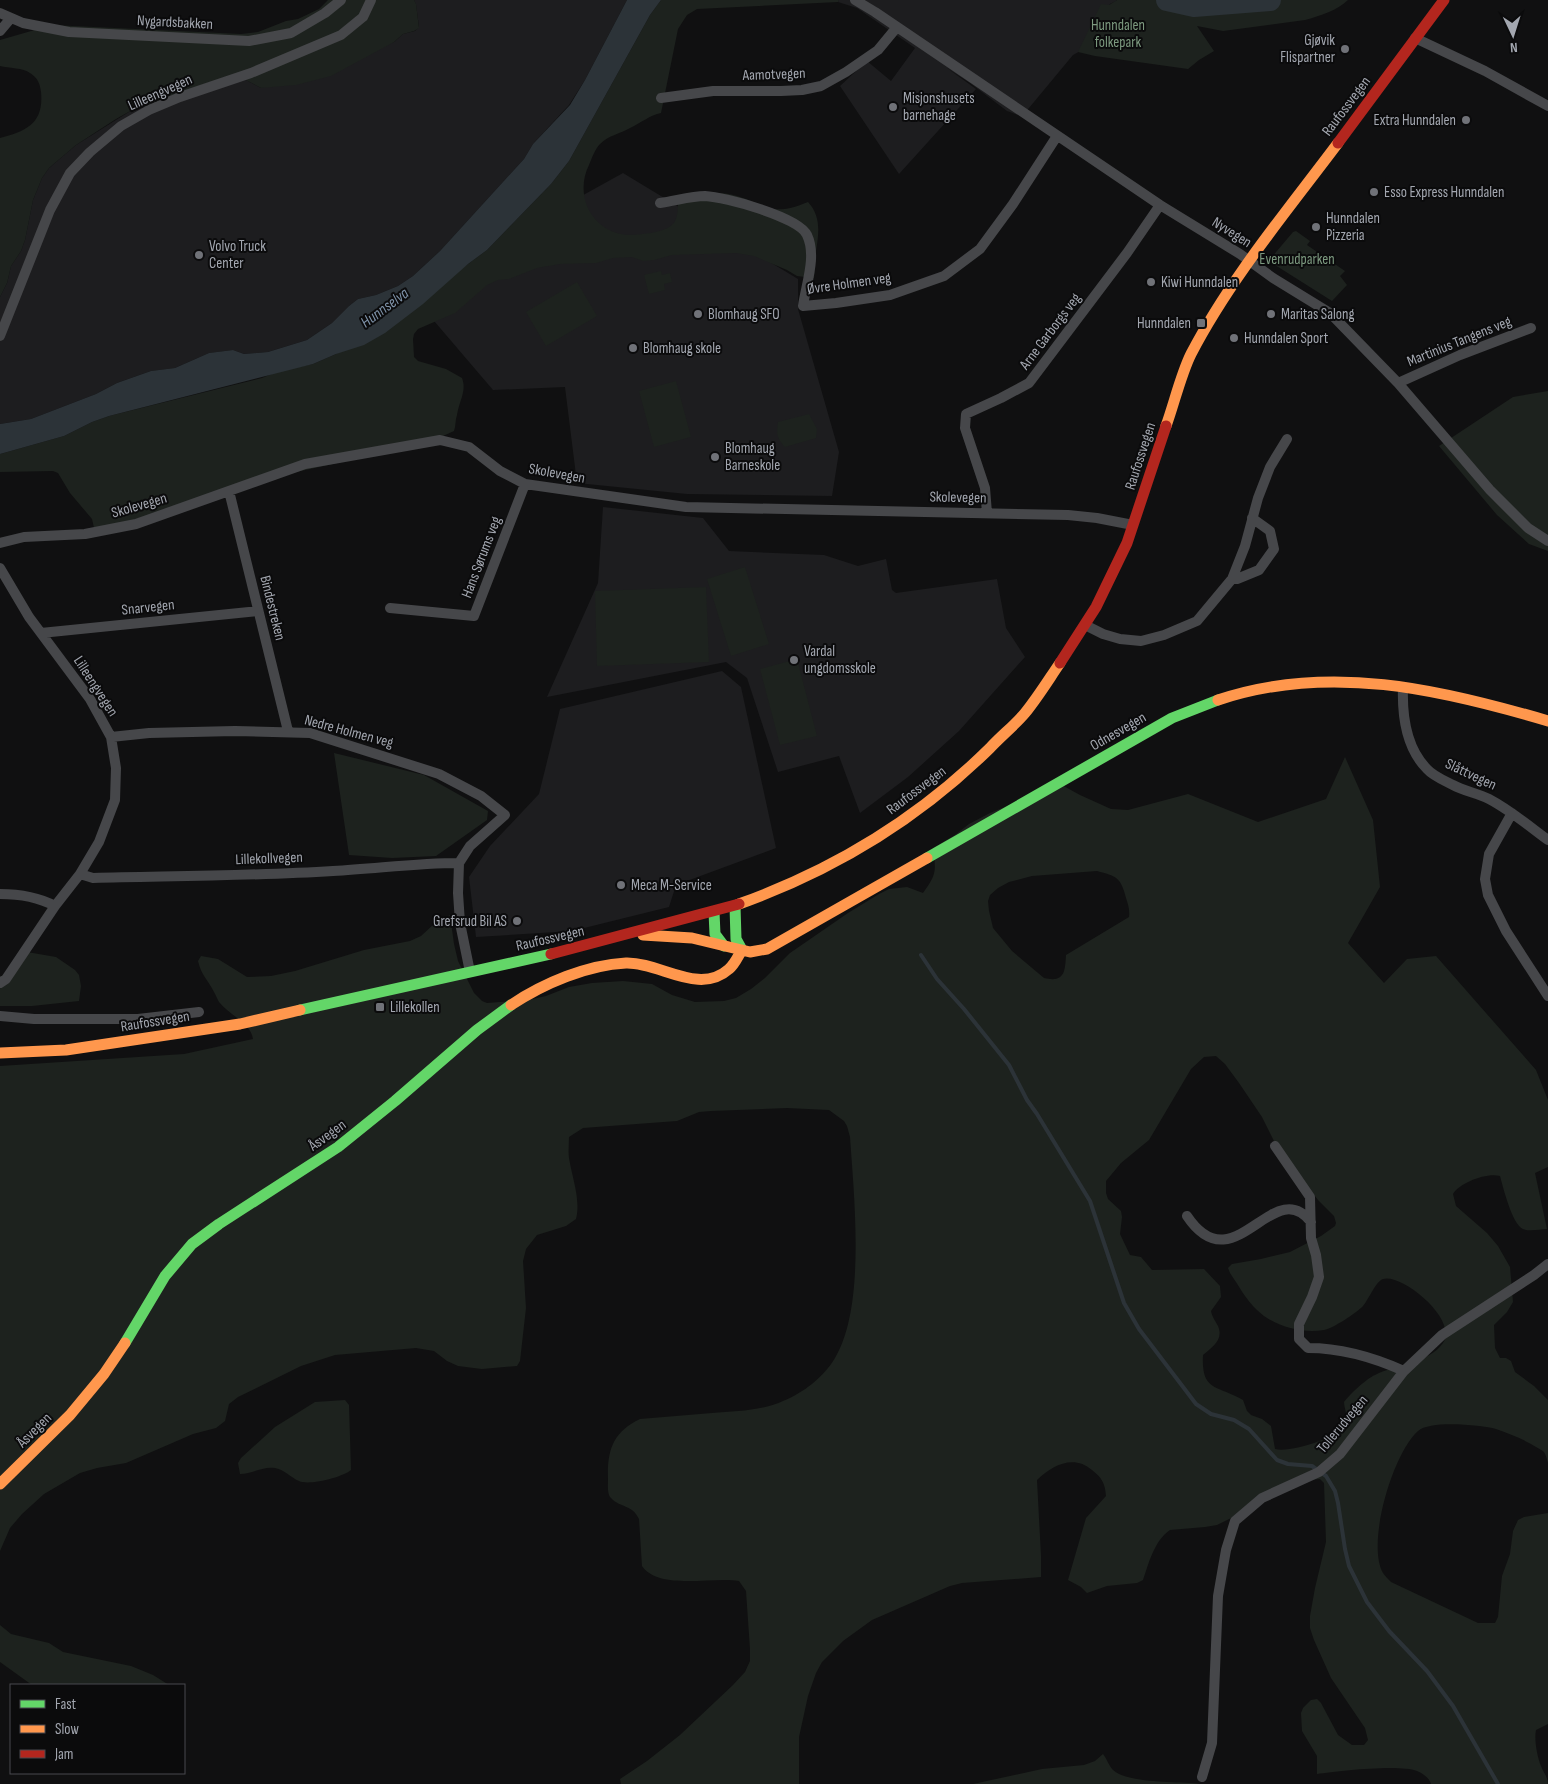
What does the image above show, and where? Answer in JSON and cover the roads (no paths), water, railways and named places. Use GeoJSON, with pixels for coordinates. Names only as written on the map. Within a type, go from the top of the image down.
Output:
{"type":"FeatureCollection","features":[{"type":"Feature","properties":{"kind":"main road","name":"Raufossvegen"},"geometry":{"type":"LineString","coordinates":[[0,1053],[66,1050],[240,1024],[577,948],[735,906],[776,891],[852,853],[912,815],[964,773],[1024,714],[1055,671],[1096,607],[1133,525],[1190,356],[1210,320],[1250,261],[1444,0]]}},
{"type":"Feature","properties":{"kind":"main road","name":"Odnesvegen"},"geometry":{"type":"LineString","coordinates":[[625,935],[680,936],[758,952],[772,947],[1172,718],[1222,698],[1262,688],[1304,683],[1403,687],[1466,698],[1548,721]]}},
{"type":"Feature","properties":{"kind":"main road"},"geometry":{"type":"LineString","coordinates":[[735,906],[736,939],[742,950]]}},
{"type":"Feature","properties":{"kind":"main road"},"geometry":{"type":"LineString","coordinates":[[714,912],[713,928],[715,935],[718,942],[724,946]]}},
{"type":"Feature","properties":{"kind":"main road","name":"Åsvegen"},"geometry":{"type":"LineString","coordinates":[[0,1484],[82,1402],[112,1363],[160,1282],[188,1248],[213,1228],[337,1148],[394,1103],[498,1012],[550,984],[614,965],[628,963],[646,964],[700,980],[714,980],[736,964],[742,950]]}},
{"type":"Feature","properties":{"kind":"street","name":"Nygardsbakken"},"geometry":{"type":"LineString","coordinates":[[0,13],[38,27],[69,32],[249,40],[291,33],[341,0]]}},
{"type":"Feature","properties":{"kind":"street","name":"Lilleengvegen"},"geometry":{"type":"LineString","coordinates":[[0,336],[50,210],[70,173],[90,152],[121,126],[149,110],[180,97],[251,73],[341,35],[362,17],[371,0]]}},
{"type":"Feature","properties":{"kind":"street","name":"Nyvegen"},"geometry":{"type":"LineString","coordinates":[[855,0],[1160,205],[1330,313],[1398,383],[1490,490],[1516,517],[1546,536]]}},
{"type":"Feature","properties":{"kind":"street"},"geometry":{"type":"LineString","coordinates":[[0,32],[11,18]]}},
{"type":"Feature","properties":{"kind":"street","name":"Aamotvegen"},"geometry":{"type":"LineString","coordinates":[[660,98],[713,91],[802,90],[821,86],[846,72],[878,50],[897,27]]}},
{"type":"Feature","properties":{"kind":"street"},"geometry":{"type":"LineString","coordinates":[[1415,38],[1426,45],[1484,71],[1548,106]]}},
{"type":"Feature","properties":{"kind":"street","name":"Øvre Holmen veg"},"geometry":{"type":"LineString","coordinates":[[660,203],[704,196],[725,198],[798,224],[807,234],[812,258],[803,306],[890,295],[944,276],[980,249],[1013,204],[1057,136]]}},
{"type":"Feature","properties":{"kind":"street","name":"Arne Garborgs veg"},"geometry":{"type":"LineString","coordinates":[[987,513],[985,488],[965,428],[966,414],[1029,383],[1127,253],[1160,205]]}},
{"type":"Feature","properties":{"kind":"street","name":"Martinius Tangens veg"},"geometry":{"type":"LineString","coordinates":[[1398,383],[1531,328]]}},
{"type":"Feature","properties":{"kind":"street"},"geometry":{"type":"LineString","coordinates":[[1085,625],[1103,634],[1120,639],[1141,640],[1164,636],[1197,621],[1232,579],[1245,546],[1258,498],[1270,467],[1287,439]]}},
{"type":"Feature","properties":{"kind":"street","name":"Skolevegen"},"geometry":{"type":"LineString","coordinates":[[0,543],[24,537],[85,534],[136,524],[305,464],[440,440],[470,447],[500,471],[524,484],[686,507],[1068,515],[1133,525]]}},
{"type":"Feature","properties":{"kind":"street","name":"Hans Sørums veg"},"geometry":{"type":"LineString","coordinates":[[390,608],[474,616],[524,484]]}},
{"type":"Feature","properties":{"kind":"street","name":"Bindestreken"},"geometry":{"type":"LineString","coordinates":[[228,491],[288,731]]}},
{"type":"Feature","properties":{"kind":"street"},"geometry":{"type":"LineString","coordinates":[[1232,579],[1237,579],[1259,570],[1274,550],[1270,531],[1252,518]]}},
{"type":"Feature","properties":{"kind":"street","name":"Lilleengvegen"},"geometry":{"type":"LineString","coordinates":[[0,568],[29,617],[90,699],[111,738],[116,768],[115,800],[99,842],[80,874],[55,906],[6,979],[0,983]]}},
{"type":"Feature","properties":{"kind":"street","name":"Snarvegen"},"geometry":{"type":"LineString","coordinates":[[41,633],[258,611]]}},
{"type":"Feature","properties":{"kind":"street","name":"Slåttvegen"},"geometry":{"type":"LineString","coordinates":[[1403,687],[1403,706],[1408,734],[1415,751],[1427,770],[1454,786],[1486,798],[1512,813],[1548,840]]}},
{"type":"Feature","properties":{"kind":"street","name":"Nedre Holmen veg"},"geometry":{"type":"LineString","coordinates":[[111,738],[149,733],[288,731],[310,733],[439,774],[481,796],[505,815],[470,846],[458,863]]}},
{"type":"Feature","properties":{"kind":"street"},"geometry":{"type":"LineString","coordinates":[[1512,813],[1489,854],[1485,879],[1488,895],[1506,931],[1548,996]]}},
{"type":"Feature","properties":{"kind":"street"},"geometry":{"type":"LineString","coordinates":[[458,863],[460,923],[470,972]]}},
{"type":"Feature","properties":{"kind":"street","name":"Lillekollvegen"},"geometry":{"type":"LineString","coordinates":[[80,874],[93,878],[212,875],[334,871],[458,863]]}},
{"type":"Feature","properties":{"kind":"street"},"geometry":{"type":"LineString","coordinates":[[0,894],[13,894],[42,899],[55,906]]}},
{"type":"Feature","properties":{"kind":"street"},"geometry":{"type":"LineString","coordinates":[[0,1016],[34,1019],[138,1019],[198,1012]]}},
{"type":"Feature","properties":{"kind":"street"},"geometry":{"type":"LineString","coordinates":[[1275,1146],[1310,1197],[1311,1238],[1319,1277],[1299,1324],[1299,1339],[1308,1348],[1349,1352],[1404,1371]]}},
{"type":"Feature","properties":{"kind":"street"},"geometry":{"type":"LineString","coordinates":[[1186,1216],[1195,1228],[1210,1238],[1226,1240],[1240,1234],[1272,1214],[1287,1208],[1297,1209],[1305,1214],[1311,1222]]}},
{"type":"Feature","properties":{"kind":"street","name":"Tollerudvegen"},"geometry":{"type":"LineString","coordinates":[[1202,1777],[1212,1743],[1218,1596],[1226,1550],[1235,1521],[1262,1498],[1319,1472],[1340,1454],[1404,1371],[1442,1335],[1548,1264]]}},
{"type":"Feature","properties":{"kind":"water","name":"Hunnselva"},"geometry":{"type":"Polygon","coordinates":[[[627,0],[661,0],[650,15],[569,161],[551,184],[487,250],[385,333],[364,345],[313,364],[109,416],[64,436],[0,454],[0,424],[31,419],[96,394],[117,383],[151,371],[175,368],[209,353],[233,350],[244,354],[268,352],[307,340],[332,323],[358,299],[376,295],[398,286],[413,276],[440,251],[524,159],[533,144],[570,105],[627,0]]]}},
{"type":"Feature","properties":{"kind":"waterway"},"geometry":{"type":"LineString","coordinates":[[1167,0],[1194,6],[1270,0]]}},
{"type":"Feature","properties":{"kind":"waterway"},"geometry":{"type":"LineString","coordinates":[[921,955],[937,979],[1009,1065],[1027,1100],[1090,1201],[1124,1303],[1139,1329],[1196,1404],[1211,1414],[1234,1420],[1249,1429],[1277,1460],[1288,1464],[1312,1466],[1326,1476],[1335,1491],[1349,1566],[1367,1602],[1389,1631],[1427,1671],[1453,1706],[1498,1784]]}},
{"type":"Feature","properties":{"kind":"place","name":"Gjøvik Flispartner"},"geometry":{"type":"Point","coordinates":[1345,49]}},
{"type":"Feature","properties":{"kind":"place","name":"Misjonshusets barnehage"},"geometry":{"type":"Point","coordinates":[893,107]}},
{"type":"Feature","properties":{"kind":"place","name":"Extra Hunndalen"},"geometry":{"type":"Point","coordinates":[1466,120]}},
{"type":"Feature","properties":{"kind":"place","name":"Esso Express Hunndalen"},"geometry":{"type":"Point","coordinates":[1374,192]}},
{"type":"Feature","properties":{"kind":"place","name":"Hunndalen Pizzeria"},"geometry":{"type":"Point","coordinates":[1316,227]}},
{"type":"Feature","properties":{"kind":"place","name":"Volvo Truck Center"},"geometry":{"type":"Point","coordinates":[199,255]}},
{"type":"Feature","properties":{"kind":"place","name":"Kiwi Hunndalen"},"geometry":{"type":"Point","coordinates":[1151,282]}},
{"type":"Feature","properties":{"kind":"place","name":"Blomhaug SFO"},"geometry":{"type":"Point","coordinates":[698,314]}},
{"type":"Feature","properties":{"kind":"place","name":"Maritas Salong"},"geometry":{"type":"Point","coordinates":[1271,314]}},
{"type":"Feature","properties":{"kind":"place","name":"Hunndalen"},"geometry":{"type":"Point","coordinates":[1201,323]}},
{"type":"Feature","properties":{"kind":"place","name":"Hunndalen Sport"},"geometry":{"type":"Point","coordinates":[1234,338]}},
{"type":"Feature","properties":{"kind":"place","name":"Blomhaug skole"},"geometry":{"type":"Point","coordinates":[633,348]}},
{"type":"Feature","properties":{"kind":"place","name":"Blomhaug Barneskole"},"geometry":{"type":"Point","coordinates":[715,457]}},
{"type":"Feature","properties":{"kind":"place","name":"Vardal ungdomsskole"},"geometry":{"type":"Point","coordinates":[794,660]}},
{"type":"Feature","properties":{"kind":"place","name":"Meca M-Service"},"geometry":{"type":"Point","coordinates":[621,885]}},
{"type":"Feature","properties":{"kind":"place","name":"Grefsrud Bil AS"},"geometry":{"type":"Point","coordinates":[517,921]}},
{"type":"Feature","properties":{"kind":"place","name":"Lillekollen"},"geometry":{"type":"Point","coordinates":[380,1007]}},
{"type":"Feature","properties":{"kind":"park label","name":"Hunndalen folkepark"},"geometry":{"type":"Point","coordinates":[1118,34]}},
{"type":"Feature","properties":{"kind":"park label","name":"Evenrudparken"},"geometry":{"type":"Point","coordinates":[1297,259]}}]}
